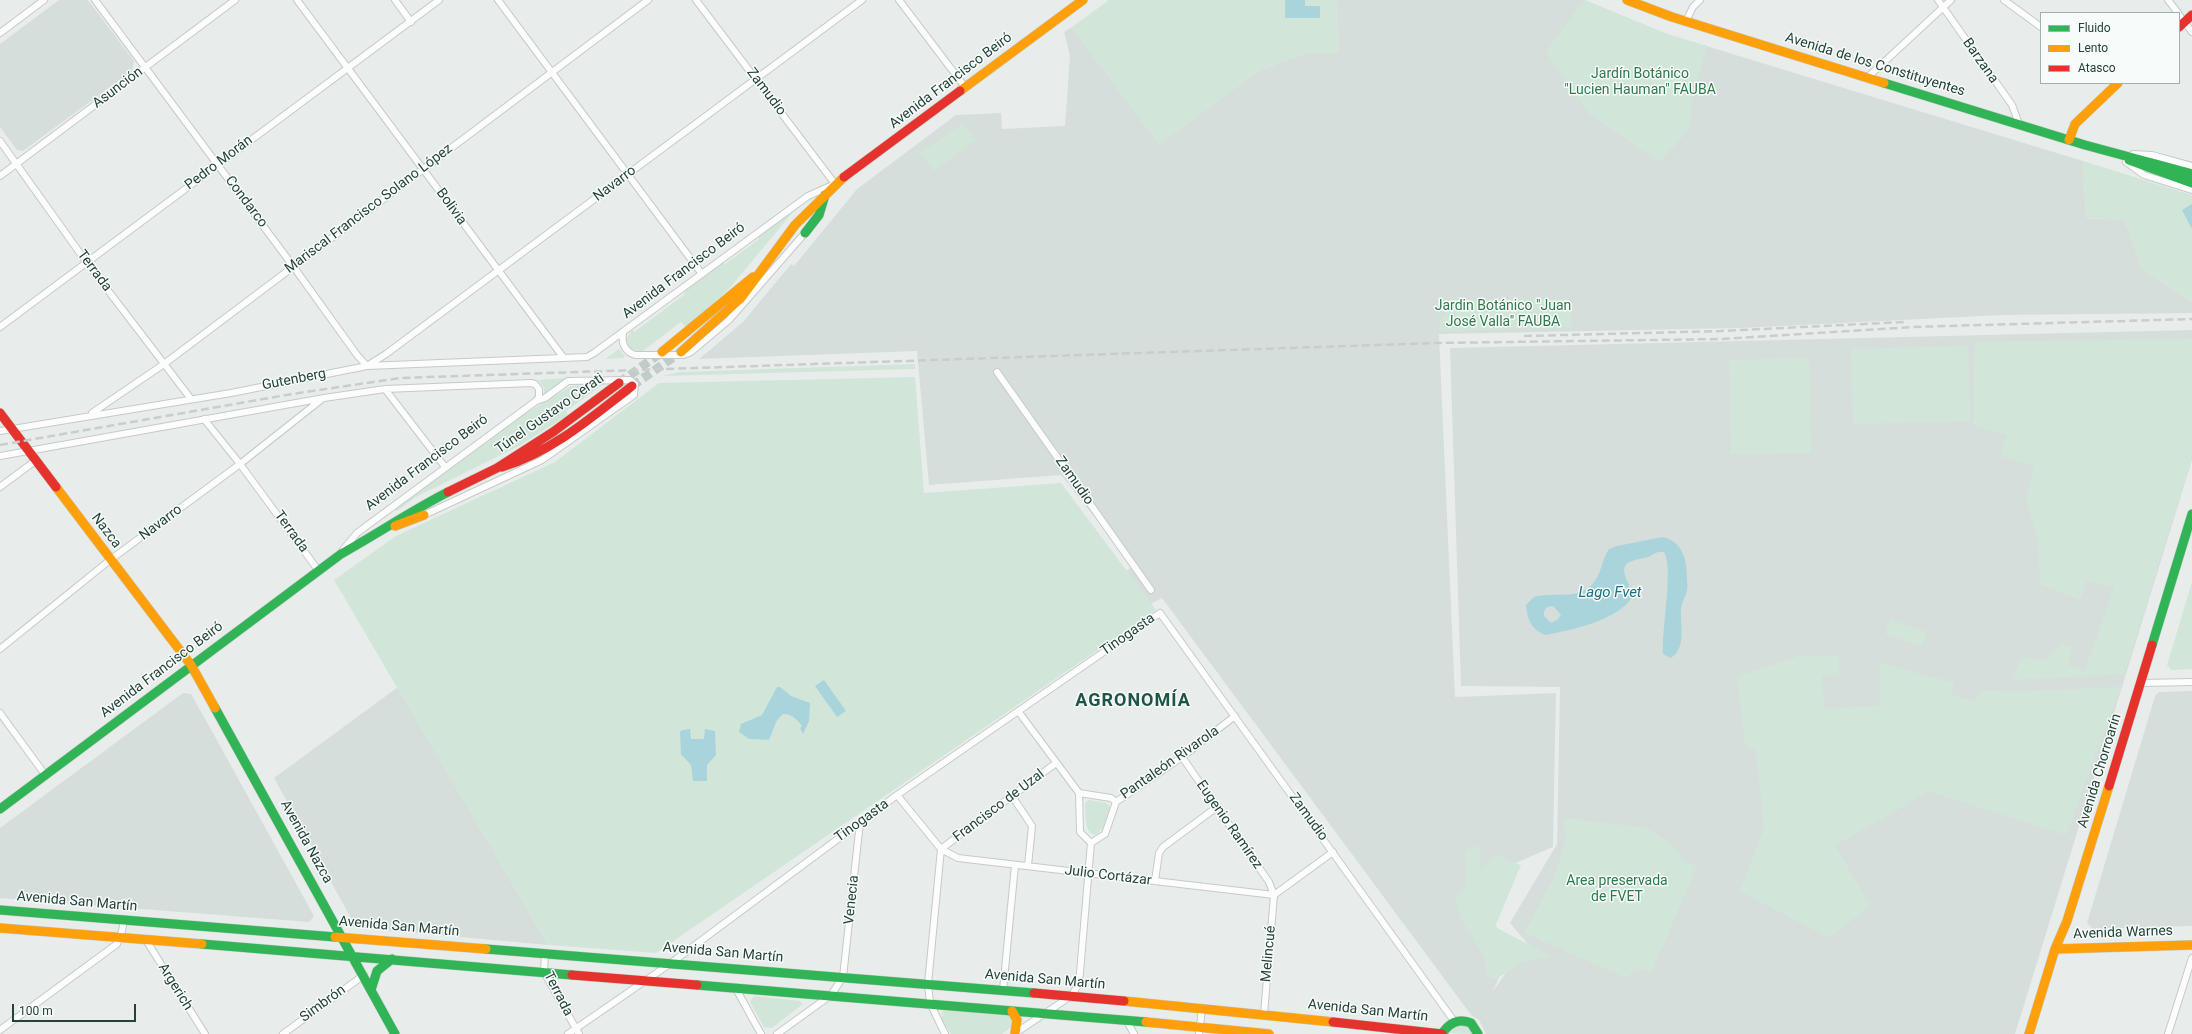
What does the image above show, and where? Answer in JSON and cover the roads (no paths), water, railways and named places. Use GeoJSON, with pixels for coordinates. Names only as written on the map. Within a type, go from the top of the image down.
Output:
{"type":"FeatureCollection","features":[{"type":"Feature","properties":{"kind":"main road","name":"Avenida Francisco Beiró"},"geometry":{"type":"LineString","coordinates":[[825,194],[835,184],[1083,0]]}},
{"type":"Feature","properties":{"kind":"main road","name":"Avenida de los Constituyentes"},"geometry":{"type":"LineString","coordinates":[[1627,0],[1686,21],[2069,140],[2115,154],[2151,161],[2192,174]]}},
{"type":"Feature","properties":{"kind":"main road"},"geometry":{"type":"LineString","coordinates":[[1649,9],[1653,0]]}},
{"type":"Feature","properties":{"kind":"main road"},"geometry":{"type":"LineString","coordinates":[[2180,19],[2192,15]]}},
{"type":"Feature","properties":{"kind":"main road"},"geometry":{"type":"LineString","coordinates":[[2069,140],[2075,124],[2117,84]]}},
{"type":"Feature","properties":{"kind":"main road","name":"Avenida de los Constituyentes"},"geometry":{"type":"LineString","coordinates":[[2115,154],[2146,168],[2192,183]]}},
{"type":"Feature","properties":{"kind":"main road"},"geometry":{"type":"LineString","coordinates":[[804,233],[819,215],[825,194]]}},
{"type":"Feature","properties":{"kind":"main road"},"geometry":{"type":"LineString","coordinates":[[681,352],[737,302],[766,266],[795,225],[825,194]]}},
{"type":"Feature","properties":{"kind":"main road"},"geometry":{"type":"LineString","coordinates":[[662,352],[766,266]]}},
{"type":"Feature","properties":{"kind":"main road","name":"Túnel Gustavo Cerati"},"geometry":{"type":"LineString","coordinates":[[383,530],[418,507],[497,468],[553,432],[619,383]]}},
{"type":"Feature","properties":{"kind":"main road","name":"Túnel Gustavo Cerati"},"geometry":{"type":"LineString","coordinates":[[497,468],[522,462],[543,451],[632,386]]}},
{"type":"Feature","properties":{"kind":"main road","name":"Nazca"},"geometry":{"type":"LineString","coordinates":[[0,413],[191,665]]}},
{"type":"Feature","properties":{"kind":"main road","name":"Avenida Chorroarín"},"geometry":{"type":"LineString","coordinates":[[2029,1034],[2055,949],[2068,921],[2142,683],[2192,514]]}},
{"type":"Feature","properties":{"kind":"main road"},"geometry":{"type":"LineString","coordinates":[[383,530],[424,515]]}},
{"type":"Feature","properties":{"kind":"main road","name":"Avenida Francisco Beiró"},"geometry":{"type":"LineString","coordinates":[[0,809],[46,776],[318,570],[341,554],[383,530]]}},
{"type":"Feature","properties":{"kind":"main road","name":"Avenida Nazca"},"geometry":{"type":"LineString","coordinates":[[191,665],[353,955],[395,1034]]}},
{"type":"Feature","properties":{"kind":"main road","name":"Avenida San Martín"},"geometry":{"type":"LineString","coordinates":[[0,910],[1003,990],[1264,1014],[1442,1034]]}},
{"type":"Feature","properties":{"kind":"main road"},"geometry":{"type":"LineString","coordinates":[[0,928],[353,955],[930,1003],[1127,1021],[1200,1030],[1269,1034]]}},
{"type":"Feature","properties":{"kind":"main road","name":"Avenida Warnes"},"geometry":{"type":"LineString","coordinates":[[2055,949],[2192,945]]}},
{"type":"Feature","properties":{"kind":"main road"},"geometry":{"type":"LineString","coordinates":[[371,990],[376,971],[380,965],[392,959]]}},
{"type":"Feature","properties":{"kind":"main road"},"geometry":{"type":"LineString","coordinates":[[1012,1011],[1017,1020],[1014,1034]]}},
{"type":"Feature","properties":{"kind":"main road"},"geometry":{"type":"LineString","coordinates":[[1442,1034],[1445,1028],[1454,1021],[1464,1020],[1471,1023],[1478,1034]]}},
{"type":"Feature","properties":{"kind":"street"},"geometry":{"type":"LineString","coordinates":[[0,33],[44,0]]}},
{"type":"Feature","properties":{"kind":"street","name":"Condarco"},"geometry":{"type":"LineString","coordinates":[[95,0],[218,164],[357,355],[367,366]]}},
{"type":"Feature","properties":{"kind":"street","name":"Asunción"},"geometry":{"type":"LineString","coordinates":[[0,176],[236,0]]}},
{"type":"Feature","properties":{"kind":"street","name":"Bolivia"},"geometry":{"type":"LineString","coordinates":[[297,0],[563,357]]}},
{"type":"Feature","properties":{"kind":"street"},"geometry":{"type":"LineString","coordinates":[[395,0],[411,22]]}},
{"type":"Feature","properties":{"kind":"street","name":"Pedro Morán"},"geometry":{"type":"LineString","coordinates":[[0,327],[439,0]]}},
{"type":"Feature","properties":{"kind":"street"},"geometry":{"type":"LineString","coordinates":[[498,0],[702,274]]}},
{"type":"Feature","properties":{"kind":"street","name":"Mariscal Francisco Solano López"},"geometry":{"type":"LineString","coordinates":[[90,415],[164,364],[648,0]]}},
{"type":"Feature","properties":{"kind":"street","name":"Zamudio"},"geometry":{"type":"LineString","coordinates":[[696,0],[835,184]]}},
{"type":"Feature","properties":{"kind":"street","name":"Navarro"},"geometry":{"type":"LineString","coordinates":[[367,366],[498,271],[862,0]]}},
{"type":"Feature","properties":{"kind":"street"},"geometry":{"type":"LineString","coordinates":[[899,0],[965,87]]}},
{"type":"Feature","properties":{"kind":"street"},"geometry":{"type":"LineString","coordinates":[[1686,21],[1693,7],[1700,0]]}},
{"type":"Feature","properties":{"kind":"street","name":"Barzana"},"geometry":{"type":"LineString","coordinates":[[1938,0],[2012,105],[2018,124]]}},
{"type":"Feature","properties":{"kind":"street"},"geometry":{"type":"LineString","coordinates":[[1868,77],[1950,0]]}},
{"type":"Feature","properties":{"kind":"street"},"geometry":{"type":"LineString","coordinates":[[2004,0],[2040,26]]}},
{"type":"Feature","properties":{"kind":"street"},"geometry":{"type":"LineString","coordinates":[[2168,0],[2176,12]]}},
{"type":"Feature","properties":{"kind":"street"},"geometry":{"type":"LineString","coordinates":[[2180,19],[2192,32]]}},
{"type":"Feature","properties":{"kind":"street","name":"Terrada"},"geometry":{"type":"LineString","coordinates":[[0,141],[17,163],[86,263],[191,399]]}},
{"type":"Feature","properties":{"kind":"street","name":"Avenida de los Constituyentes"},"geometry":{"type":"LineString","coordinates":[[2115,154],[2152,155],[2192,166]]}},
{"type":"Feature","properties":{"kind":"street","name":"Avenida de los Constituyentes"},"geometry":{"type":"LineString","coordinates":[[2115,154],[2144,175],[2192,190]]}},
{"type":"Feature","properties":{"kind":"street","name":"Avenida Francisco Beiró"},"geometry":{"type":"LineString","coordinates":[[590,356],[808,196],[835,184]]}},
{"type":"Feature","properties":{"kind":"street"},"geometry":{"type":"LineString","coordinates":[[622,334],[623,344],[628,352],[635,355],[685,355],[691,352],[729,320],[804,233]]}},
{"type":"Feature","properties":{"kind":"street","name":"Gutenberg"},"geometry":{"type":"LineString","coordinates":[[0,431],[191,399],[367,366],[590,356]]}},
{"type":"Feature","properties":{"kind":"street","name":"Zamudio"},"geometry":{"type":"LineString","coordinates":[[997,372],[1151,590]]}},
{"type":"Feature","properties":{"kind":"street","name":"Avenida Francisco Beiró"},"geometry":{"type":"LineString","coordinates":[[341,554],[357,533],[536,400],[545,398],[570,381],[630,380],[635,384],[634,395],[552,454],[521,471],[424,515]]}},
{"type":"Feature","properties":{"kind":"street","name":"Gutenberg"},"geometry":{"type":"LineString","coordinates":[[0,456],[324,398],[385,389],[532,383],[536,384],[539,389],[539,397],[536,400]]}},
{"type":"Feature","properties":{"kind":"street"},"geometry":{"type":"LineString","coordinates":[[385,389],[445,467]]}},
{"type":"Feature","properties":{"kind":"street","name":"Navarro"},"geometry":{"type":"LineString","coordinates":[[0,649],[110,560],[240,464],[324,398]]}},
{"type":"Feature","properties":{"kind":"street","name":"Terrada"},"geometry":{"type":"LineString","coordinates":[[204,419],[240,464],[318,570]]}},
{"type":"Feature","properties":{"kind":"street"},"geometry":{"type":"LineString","coordinates":[[0,486],[35,460]]}},
{"type":"Feature","properties":{"kind":"street","name":"Zamudio"},"geometry":{"type":"LineString","coordinates":[[1160,613],[1236,716],[1454,1021]]}},
{"type":"Feature","properties":{"kind":"street","name":"Tinogasta"},"geometry":{"type":"LineString","coordinates":[[568,1034],[578,1031],[860,822],[1160,613]]}},
{"type":"Feature","properties":{"kind":"street"},"geometry":{"type":"LineString","coordinates":[[2142,683],[2192,682]]}},
{"type":"Feature","properties":{"kind":"street"},"geometry":{"type":"LineString","coordinates":[[1014,1034],[1071,996],[1079,984],[1091,843],[1080,832],[1079,793],[1018,711]]}},
{"type":"Feature","properties":{"kind":"street"},"geometry":{"type":"LineString","coordinates":[[0,713],[46,776]]}},
{"type":"Feature","properties":{"kind":"street","name":"Pantaleón Rivarola"},"geometry":{"type":"LineString","coordinates":[[1079,793],[1111,798],[1116,802],[1182,757],[1236,716]]}},
{"type":"Feature","properties":{"kind":"street","name":"Eugenio Ramírez"},"geometry":{"type":"LineString","coordinates":[[1182,757],[1269,882],[1274,895]]}},
{"type":"Feature","properties":{"kind":"street","name":"Francisco de Uzal"},"geometry":{"type":"LineString","coordinates":[[941,849],[1056,763]]}},
{"type":"Feature","properties":{"kind":"street","name":"Julio Cortázar"},"geometry":{"type":"LineString","coordinates":[[898,795],[941,849],[958,858],[1274,895]]}},
{"type":"Feature","properties":{"kind":"street"},"geometry":{"type":"LineString","coordinates":[[1012,796],[1032,826],[1028,866]]}},
{"type":"Feature","properties":{"kind":"street"},"geometry":{"type":"LineString","coordinates":[[1091,843],[1105,834],[1116,802]]}},
{"type":"Feature","properties":{"kind":"street"},"geometry":{"type":"LineString","coordinates":[[1155,881],[1159,853],[1163,847],[1217,807]]}},
{"type":"Feature","properties":{"kind":"street","name":"Venecia"},"geometry":{"type":"LineString","coordinates":[[843,977],[860,822]]}},
{"type":"Feature","properties":{"kind":"street"},"geometry":{"type":"LineString","coordinates":[[941,849],[928,984],[930,1003],[945,1034]]}},
{"type":"Feature","properties":{"kind":"street"},"geometry":{"type":"LineString","coordinates":[[1274,895],[1333,852]]}},
{"type":"Feature","properties":{"kind":"street"},"geometry":{"type":"LineString","coordinates":[[1003,990],[1014,865]]}},
{"type":"Feature","properties":{"kind":"street","name":"Melincué"},"geometry":{"type":"LineString","coordinates":[[1264,1014],[1274,895]]}},
{"type":"Feature","properties":{"kind":"street"},"geometry":{"type":"LineString","coordinates":[[0,1030],[117,944],[124,920]]}},
{"type":"Feature","properties":{"kind":"street","name":"Argerich"},"geometry":{"type":"LineString","coordinates":[[146,940],[205,1034]]}},
{"type":"Feature","properties":{"kind":"street","name":"Terrada"},"geometry":{"type":"LineString","coordinates":[[545,953],[544,972],[578,1031]]}},
{"type":"Feature","properties":{"kind":"street"},"geometry":{"type":"LineString","coordinates":[[2168,1034],[2192,958]]}},
{"type":"Feature","properties":{"kind":"street","name":"Simbrón"},"geometry":{"type":"LineString","coordinates":[[283,1034],[364,975]]}},
{"type":"Feature","properties":{"kind":"street"},"geometry":{"type":"LineString","coordinates":[[777,1034],[831,995],[843,977]]}},
{"type":"Feature","properties":{"kind":"street"},"geometry":{"type":"LineString","coordinates":[[736,987],[761,1034]]}},
{"type":"Feature","properties":{"kind":"street"},"geometry":{"type":"LineString","coordinates":[[1200,1030],[1202,1008]]}},
{"type":"Feature","properties":{"kind":"street"},"geometry":{"type":"LineString","coordinates":[[1127,1021],[1134,1034]]}},
{"type":"Feature","properties":{"kind":"water"},"geometry":{"type":"Polygon","coordinates":[[[1285,0],[1305,0],[1305,6],[1320,6],[1320,18],[1285,18],[1285,0]]]}},
{"type":"Feature","properties":{"kind":"water"},"geometry":{"type":"Polygon","coordinates":[[[2192,204],[2192,229],[2182,210],[2192,204]]]}},
{"type":"Feature","properties":{"kind":"water","name":"Lago Fvet"},"geometry":{"type":"Polygon","coordinates":[[[1663,537],[1670,539],[1679,547],[1685,559],[1687,589],[1681,609],[1682,635],[1679,648],[1671,658],[1663,654],[1668,585],[1667,560],[1664,552],[1659,552],[1628,563],[1624,571],[1633,596],[1617,612],[1606,618],[1581,627],[1546,635],[1537,631],[1529,620],[1526,605],[1534,597],[1542,595],[1567,595],[1582,592],[1595,581],[1609,549],[1663,537]],[[1553,606],[1547,607],[1544,611],[1544,616],[1551,623],[1557,620],[1561,615],[1553,606]]]}},
{"type":"Feature","properties":{"kind":"water"},"geometry":{"type":"Polygon","coordinates":[[[824,680],[846,711],[837,717],[815,686],[824,680]]]}},
{"type":"Feature","properties":{"kind":"water"},"geometry":{"type":"Polygon","coordinates":[[[777,687],[780,687],[791,696],[810,703],[809,721],[803,734],[800,728],[802,726],[796,719],[792,716],[783,714],[777,720],[769,740],[749,739],[739,732],[741,724],[762,715],[777,687]]]}},
{"type":"Feature","properties":{"kind":"water"},"geometry":{"type":"Polygon","coordinates":[[[690,729],[691,739],[704,739],[705,729],[715,731],[716,755],[707,765],[707,781],[693,781],[691,765],[681,754],[680,732],[682,730],[690,729]]]}},
{"type":"Feature","properties":{"kind":"tunnel"},"geometry":{"type":"LineString","coordinates":[[619,383],[662,352]]}},
{"type":"Feature","properties":{"kind":"tunnel"},"geometry":{"type":"LineString","coordinates":[[632,386],[681,352]]}},
{"type":"Feature","properties":{"kind":"railway"},"geometry":{"type":"LineString","coordinates":[[0,445],[292,394],[400,378],[1436,343],[1721,339],[1912,327],[2192,319]]}},
{"type":"Feature","properties":{"kind":"railway"},"geometry":{"type":"LineString","coordinates":[[1524,336],[1721,331],[1904,322]]}},
{"type":"Feature","properties":{"kind":"district","name":"AGRONOMÍA"},"geometry":{"type":"Point","coordinates":[1133,701]}},
{"type":"Feature","properties":{"kind":"park label","name":"Jardín Botánico \"Lucien Hauman\" FAUBA"},"geometry":{"type":"Point","coordinates":[1640,82]}},
{"type":"Feature","properties":{"kind":"park label","name":"Jardin Botánico \"Juan José Valla\" FAUBA"},"geometry":{"type":"Point","coordinates":[1503,314]}},
{"type":"Feature","properties":{"kind":"park label","name":"Area preservada de FVET"},"geometry":{"type":"Point","coordinates":[1617,890]}}]}
